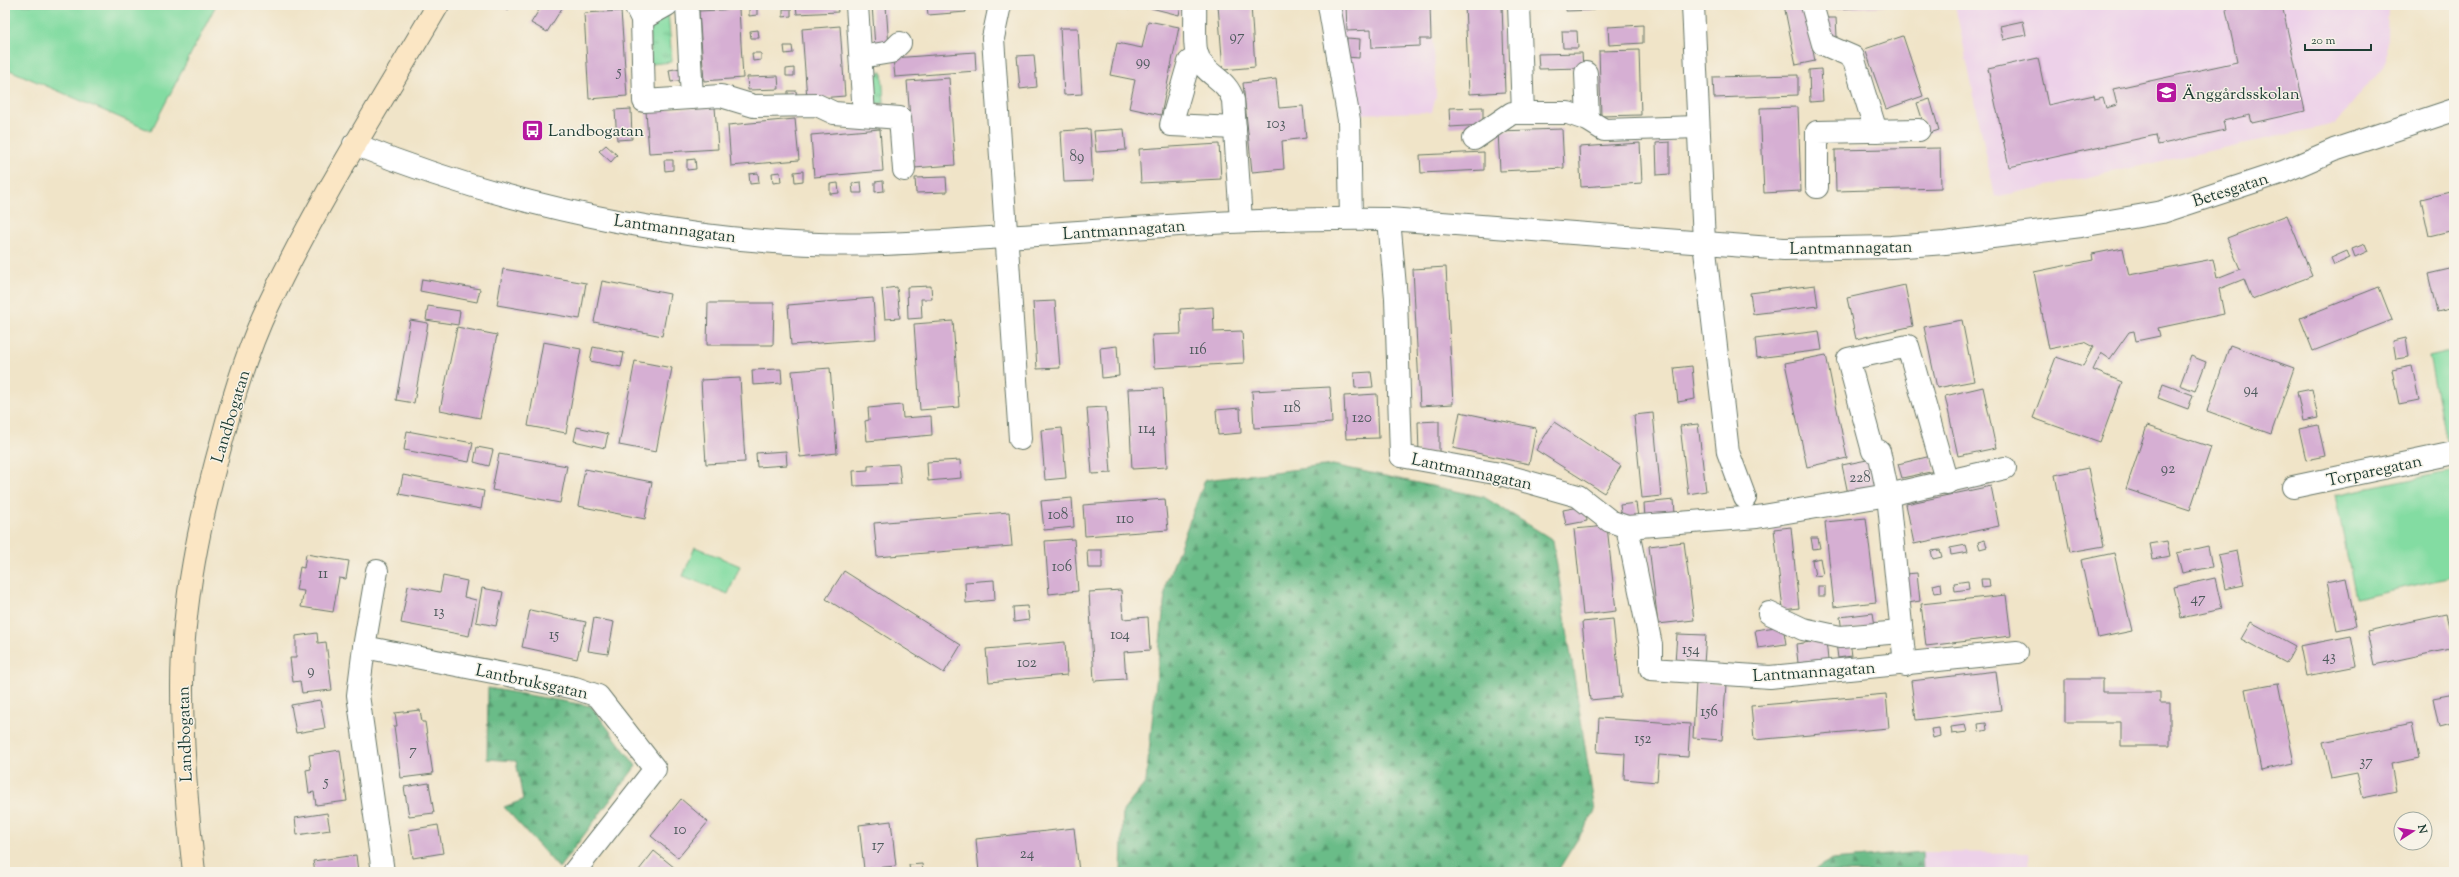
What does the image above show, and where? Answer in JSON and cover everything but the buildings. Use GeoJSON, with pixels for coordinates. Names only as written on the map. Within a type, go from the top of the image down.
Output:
{"type":"FeatureCollection","features":[{"type":"Feature","properties":{"kind":"street","name":"Landbogatan"},"geometry":{"type":"LineString","coordinates":[[194,872],[183,772],[182,684],[188,599],[206,499],[236,388],[268,305],[354,144],[438,5]]}},
{"type":"Feature","properties":{"kind":"street"},"geometry":{"type":"LineString","coordinates":[[667,5],[639,12],[644,102],[721,96],[754,106],[817,105],[834,113],[900,118],[904,170]]}},
{"type":"Feature","properties":{"kind":"street"},"geometry":{"type":"LineString","coordinates":[[687,5],[692,98]]}},
{"type":"Feature","properties":{"kind":"street"},"geometry":{"type":"LineString","coordinates":[[857,5],[864,115]]}},
{"type":"Feature","properties":{"kind":"street"},"geometry":{"type":"LineString","coordinates":[[1000,5],[993,38],[1020,439]]}},
{"type":"Feature","properties":{"kind":"street"},"geometry":{"type":"LineString","coordinates":[[1195,5],[1198,56],[1205,68],[1230,88],[1233,100],[1241,221]]}},
{"type":"Feature","properties":{"kind":"street"},"geometry":{"type":"LineString","coordinates":[[1328,5],[1349,120],[1351,218]]}},
{"type":"Feature","properties":{"kind":"street"},"geometry":{"type":"LineString","coordinates":[[1519,5],[1522,113]]}},
{"type":"Feature","properties":{"kind":"street"},"geometry":{"type":"LineString","coordinates":[[1693,5],[1704,242],[1728,452],[1745,498]]}},
{"type":"Feature","properties":{"kind":"street"},"geometry":{"type":"LineString","coordinates":[[1812,5],[1823,44],[1853,57],[1876,131]]}},
{"type":"Feature","properties":{"kind":"street"},"geometry":{"type":"LineString","coordinates":[[860,58],[891,52],[900,43]]}},
{"type":"Feature","properties":{"kind":"street"},"geometry":{"type":"LineString","coordinates":[[1198,56],[1190,62],[1171,126],[1235,128]]}},
{"type":"Feature","properties":{"kind":"street"},"geometry":{"type":"LineString","coordinates":[[1586,73],[1588,120]]}},
{"type":"Feature","properties":{"kind":"street","name":"Betesgatan"},"geometry":{"type":"LineString","coordinates":[[1998,237],[2081,226],[2162,212],[2283,172],[2334,150],[2454,110]]}},
{"type":"Feature","properties":{"kind":"street"},"geometry":{"type":"LineString","coordinates":[[1474,139],[1512,114],[1522,113],[1568,113],[1588,120],[1604,130],[1698,127]]}},
{"type":"Feature","properties":{"kind":"street"},"geometry":{"type":"LineString","coordinates":[[1817,187],[1817,132],[1919,130]]}},
{"type":"Feature","properties":{"kind":"street","name":"Lantmannagatan"},"geometry":{"type":"LineString","coordinates":[[354,144],[412,168],[477,188],[652,227],[793,243],[883,244],[1241,221],[1351,218],[1390,219],[1784,249],[1891,247],[1998,237]]}},
{"type":"Feature","properties":{"kind":"street","name":"Lantmannagatan"},"geometry":{"type":"LineString","coordinates":[[1390,219],[1396,298],[1401,456],[1500,474],[1578,496],[1610,521],[1627,527],[1757,517],[1888,495],[1947,483],[2005,468]]}},
{"type":"Feature","properties":{"kind":"street"},"geometry":{"type":"LineString","coordinates":[[1905,665],[1888,495],[1879,452],[1873,450],[1848,359],[1908,346],[1947,483]]}},
{"type":"Feature","properties":{"kind":"street","name":"Torparegatan"},"geometry":{"type":"LineString","coordinates":[[2293,487],[2454,453]]}},
{"type":"Feature","properties":{"kind":"street","name":"Lantmannagatan"},"geometry":{"type":"LineString","coordinates":[[1627,527],[1651,645],[1651,669],[1770,678],[1905,665],[2017,652]]}},
{"type":"Feature","properties":{"kind":"street"},"geometry":{"type":"LineString","coordinates":[[377,571],[364,647],[358,695],[383,872]]}},
{"type":"Feature","properties":{"kind":"street","name":"Lantmannagatan"},"geometry":{"type":"LineString","coordinates":[[1769,613],[1803,629],[1840,637],[1901,632]]}},
{"type":"Feature","properties":{"kind":"street","name":"Lantbruksgatan"},"geometry":{"type":"LineString","coordinates":[[364,647],[575,688],[598,696],[656,769],[574,872]]}},
{"type":"Feature","properties":{"kind":"shaded area"},"geometry":{"type":"Polygon","coordinates":[[[1336,5],[1432,5],[1436,96],[1432,112],[1356,114],[1336,5]]]}},
{"type":"Feature","properties":{"kind":"shaded area","name":"Änggårdsskolan"},"geometry":{"type":"Polygon","coordinates":[[[1955,5],[2388,5],[2386,63],[2335,124],[1995,197],[1955,5]]]}},
{"type":"Feature","properties":{"kind":"shaded area"},"geometry":{"type":"Polygon","coordinates":[[[1922,852],[2029,853],[2030,872],[1923,872],[1922,852]]]}},
{"type":"Feature","properties":{"kind":"green space"},"geometry":{"type":"Polygon","coordinates":[[[5,5],[216,5],[151,131],[5,68],[5,5]]]}},
{"type":"Feature","properties":{"kind":"green space"},"geometry":{"type":"Polygon","coordinates":[[[668,11],[672,62],[651,64],[649,25],[668,11]]]}},
{"type":"Feature","properties":{"kind":"green space"},"geometry":{"type":"Polygon","coordinates":[[[882,72],[884,103],[869,104],[867,73],[882,72]]]}},
{"type":"Feature","properties":{"kind":"green space"},"geometry":{"type":"Polygon","coordinates":[[[2454,350],[2454,584],[2452,577],[2356,598],[2335,495],[2452,471],[2429,356],[2454,350]]]}},
{"type":"Feature","properties":{"kind":"green space"},"geometry":{"type":"Polygon","coordinates":[[[1333,465],[1484,497],[1553,540],[1595,811],[1557,872],[1121,872],[1123,811],[1146,782],[1166,584],[1205,480],[1333,465]]]}},
{"type":"Feature","properties":{"kind":"green space"},"geometry":{"type":"Polygon","coordinates":[[[695,547],[740,566],[728,594],[683,576],[695,547]]]}},
{"type":"Feature","properties":{"kind":"green space"},"geometry":{"type":"Polygon","coordinates":[[[488,688],[591,706],[636,766],[559,868],[504,807],[523,800],[516,761],[487,759],[488,688]]]}},
{"type":"Feature","properties":{"kind":"green space"},"geometry":{"type":"Polygon","coordinates":[[[1922,852],[1923,872],[1810,872],[1832,860],[1922,852]]]}},
{"type":"Feature","properties":{"kind":"place","name":"Änggårdsskolan"},"geometry":{"type":"Point","coordinates":[2167,93]}},
{"type":"Feature","properties":{"kind":"place","name":"Landbogatan"},"geometry":{"type":"Point","coordinates":[532,130]}}]}
